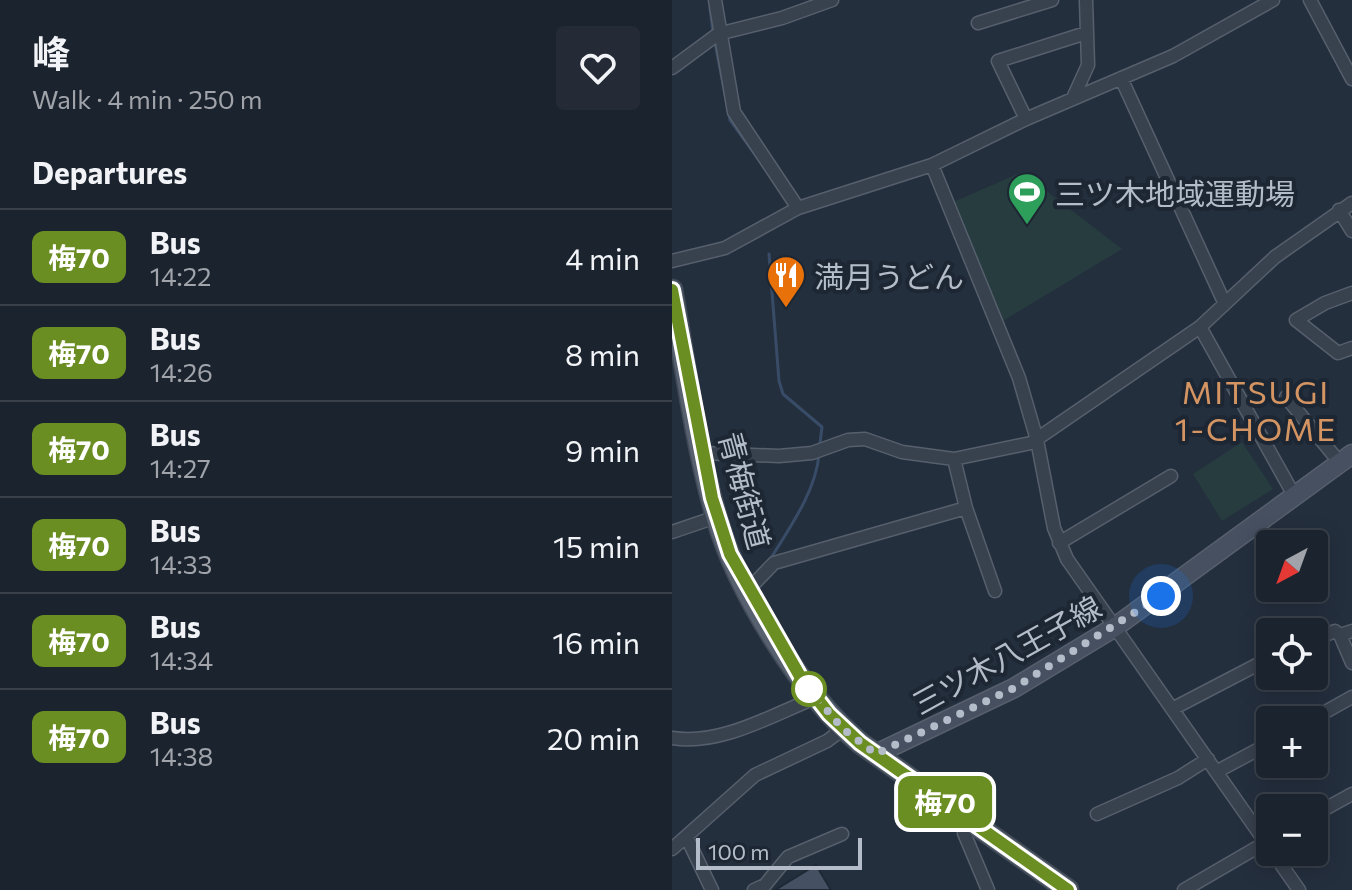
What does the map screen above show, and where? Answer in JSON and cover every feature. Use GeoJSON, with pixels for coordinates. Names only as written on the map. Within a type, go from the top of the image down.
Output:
{"type":"FeatureCollection","features":[{"type":"Feature","properties":{"kind":"main road","name":"青梅街道"},"geometry":{"type":"LineString","coordinates":[[672,290],[716,517],[748,590],[815,698],[843,729],[1068,890]]}},
{"type":"Feature","properties":{"kind":"main road","name":"三ツ木八王子線"},"geometry":{"type":"LineString","coordinates":[[876,754],[1014,688],[1115,627],[1346,459]]}},
{"type":"Feature","properties":{"kind":"street"},"geometry":{"type":"LineString","coordinates":[[715,0],[716,35],[734,112],[741,127],[798,208]]}},
{"type":"Feature","properties":{"kind":"street"},"geometry":{"type":"LineString","coordinates":[[672,68],[716,35],[782,18],[832,0]]}},
{"type":"Feature","properties":{"kind":"street"},"geometry":{"type":"LineString","coordinates":[[978,23],[1052,0]]}},
{"type":"Feature","properties":{"kind":"street"},"geometry":{"type":"LineString","coordinates":[[1073,98],[1088,65],[1086,0]]}},
{"type":"Feature","properties":{"kind":"street"},"geometry":{"type":"LineString","coordinates":[[672,261],[725,248],[798,208],[932,165],[1026,119],[1173,56],[1273,0]]}},
{"type":"Feature","properties":{"kind":"street"},"geometry":{"type":"LineString","coordinates":[[1310,0],[1352,79]]}},
{"type":"Feature","properties":{"kind":"street"},"geometry":{"type":"LineString","coordinates":[[1026,119],[998,61],[1086,33]]}},
{"type":"Feature","properties":{"kind":"street"},"geometry":{"type":"LineString","coordinates":[[1121,78],[1224,302]]}},
{"type":"Feature","properties":{"kind":"street"},"geometry":{"type":"LineString","coordinates":[[932,165],[1019,378],[1037,440],[1059,543],[1256,827]]}},
{"type":"Feature","properties":{"kind":"street"},"geometry":{"type":"LineString","coordinates":[[703,453],[779,456],[812,453],[848,440],[865,439],[902,452],[954,459],[1037,440],[1200,327],[1275,257],[1352,203]]}},
{"type":"Feature","properties":{"kind":"street"},"geometry":{"type":"LineString","coordinates":[[1339,210],[1352,231]]}},
{"type":"Feature","properties":{"kind":"street"},"geometry":{"type":"LineString","coordinates":[[1352,293],[1325,303],[1296,320],[1338,353],[1352,348]]}},
{"type":"Feature","properties":{"kind":"street"},"geometry":{"type":"LineString","coordinates":[[1200,327],[1295,497]]}},
{"type":"Feature","properties":{"kind":"street"},"geometry":{"type":"LineString","coordinates":[[1286,397],[1346,459]]}},
{"type":"Feature","properties":{"kind":"street"},"geometry":{"type":"LineString","coordinates":[[954,459],[966,508],[995,591]]}},
{"type":"Feature","properties":{"kind":"street"},"geometry":{"type":"LineString","coordinates":[[1059,543],[1171,476]]}},
{"type":"Feature","properties":{"kind":"street"},"geometry":{"type":"LineString","coordinates":[[748,590],[774,563],[966,508]]}},
{"type":"Feature","properties":{"kind":"street"},"geometry":{"type":"LineString","coordinates":[[672,532],[716,517]]}},
{"type":"Feature","properties":{"kind":"street"},"geometry":{"type":"LineString","coordinates":[[1346,633],[1352,663]]}},
{"type":"Feature","properties":{"kind":"street"},"geometry":{"type":"LineString","coordinates":[[1174,708],[1256,665]]}},
{"type":"Feature","properties":{"kind":"street"},"geometry":{"type":"LineString","coordinates":[[1328,710],[1352,697]]}},
{"type":"Feature","properties":{"kind":"street"},"geometry":{"type":"LineString","coordinates":[[672,738],[693,739],[733,731],[815,698]]}},
{"type":"Feature","properties":{"kind":"street"},"geometry":{"type":"LineString","coordinates":[[672,849],[687,838],[699,821],[755,775],[827,741],[843,729]]}},
{"type":"Feature","properties":{"kind":"street"},"geometry":{"type":"LineString","coordinates":[[1216,772],[1256,751]]}},
{"type":"Feature","properties":{"kind":"street"},"geometry":{"type":"LineString","coordinates":[[1097,814],[1178,778],[1208,759]]}},
{"type":"Feature","properties":{"kind":"street"},"geometry":{"type":"LineString","coordinates":[[1328,807],[1352,794]]}},
{"type":"Feature","properties":{"kind":"street"},"geometry":{"type":"LineString","coordinates":[[969,819],[964,833],[988,890]]}},
{"type":"Feature","properties":{"kind":"street"},"geometry":{"type":"LineString","coordinates":[[754,890],[765,885],[788,857],[842,834]]}},
{"type":"Feature","properties":{"kind":"street"},"geometry":{"type":"LineString","coordinates":[[687,838],[712,890]]}},
{"type":"Feature","properties":{"kind":"street"},"geometry":{"type":"LineString","coordinates":[[1184,890],[1256,848]]}},
{"type":"Feature","properties":{"kind":"street"},"geometry":{"type":"LineString","coordinates":[[1283,866],[1299,890]]}},
{"type":"Feature","properties":{"kind":"green space","name":"三ツ木地域運動場"},"geometry":{"type":"Polygon","coordinates":[[[1022,172],[1122,249],[1001,322],[953,202],[1022,172]]]}},
{"type":"Feature","properties":{"kind":"green space"},"geometry":{"type":"Polygon","coordinates":[[[1242,442],[1273,489],[1222,521],[1193,474],[1242,442]]]}},
{"type":"Feature","properties":{"kind":"building"},"geometry":{"type":"Polygon","coordinates":[[[816,865],[831,890],[775,890],[816,865]]]}},
{"type":"Feature","properties":{"kind":"waterway"},"geometry":{"type":"LineString","coordinates":[[710,8],[713,32]]}},
{"type":"Feature","properties":{"kind":"waterway"},"geometry":{"type":"LineString","coordinates":[[715,43],[730,120],[757,157]]}},
{"type":"Feature","properties":{"kind":"waterway"},"geometry":{"type":"LineString","coordinates":[[769,254],[779,381],[783,394],[822,427],[820,443]]}},
{"type":"Feature","properties":{"kind":"waterway"},"geometry":{"type":"LineString","coordinates":[[771,558],[808,495],[819,454]]}},
{"type":"Feature","properties":{"kind":"bus line","name":"梅70"},"geometry":{"type":"LineString","coordinates":[[672,290],[716,517],[738,573],[801,678],[829,714],[860,743],[1068,890]]}},
{"type":"Feature","properties":{"kind":"place","name":"三ツ木地域運動場"},"geometry":{"type":"Point","coordinates":[1027,226]}},
{"type":"Feature","properties":{"kind":"place","name":"満月うどん"},"geometry":{"type":"Point","coordinates":[786,309]}},
{"type":"Feature","properties":{"kind":"district","name":"MITSUGI 1-CHOME"},"geometry":{"type":"Point","coordinates":[1256,410]}},
{"type":"Feature","properties":{"kind":"route"},"geometry":{"type":"LineString","coordinates":[[809,689],[843,729],[876,754],[1014,688],[1161,596]]}}]}
